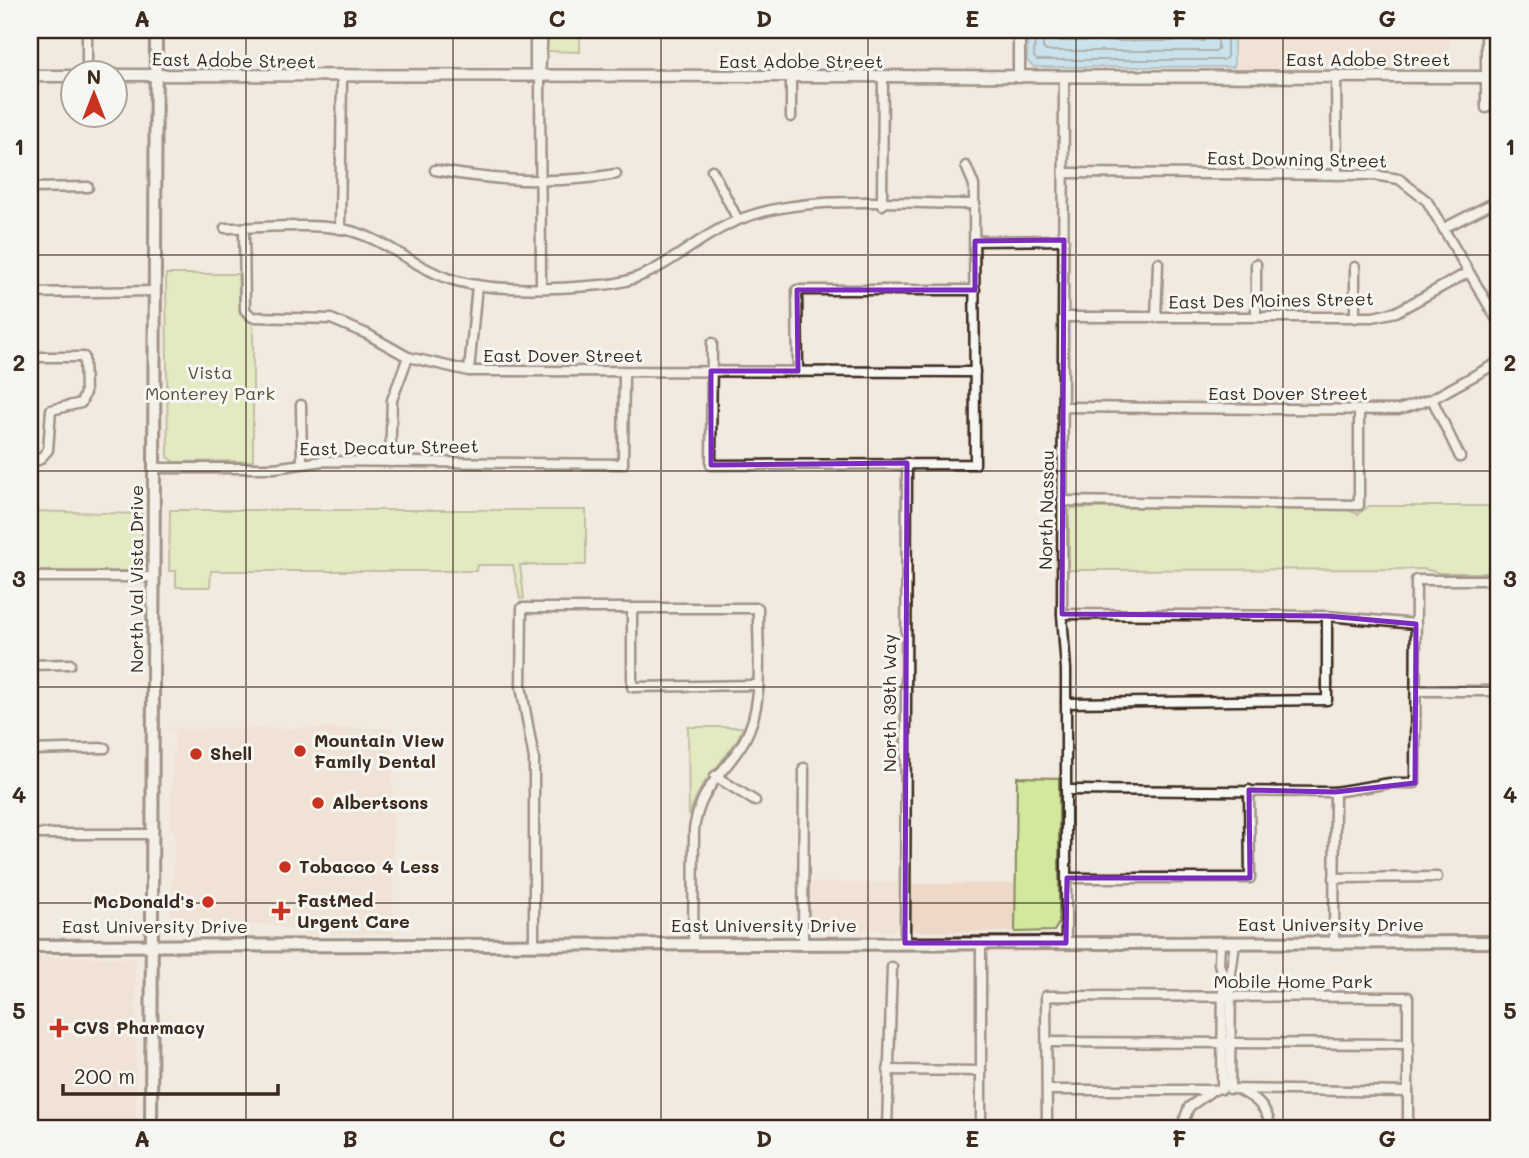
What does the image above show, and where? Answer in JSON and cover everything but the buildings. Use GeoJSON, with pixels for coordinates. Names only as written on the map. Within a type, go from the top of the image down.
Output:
{"type":"FeatureCollection","features":[{"type":"Feature","properties":{"kind":"main road","name":"North Val Vista Drive"},"geometry":{"type":"LineString","coordinates":[[151,1128],[156,30]]}},
{"type":"Feature","properties":{"kind":"main road","name":"East University Drive"},"geometry":{"type":"LineString","coordinates":[[30,946],[1499,942]]}},
{"type":"Feature","properties":{"kind":"street"},"geometry":{"type":"LineString","coordinates":[[87,30],[87,60]]}},
{"type":"Feature","properties":{"kind":"street"},"geometry":{"type":"LineString","coordinates":[[1019,77],[1020,30]]}},
{"type":"Feature","properties":{"kind":"street"},"geometry":{"type":"LineString","coordinates":[[1486,30],[1486,108]]}},
{"type":"Feature","properties":{"kind":"street"},"geometry":{"type":"LineString","coordinates":[[539,32],[541,287]]}},
{"type":"Feature","properties":{"kind":"street","name":"East Adobe Street"},"geometry":{"type":"LineString","coordinates":[[130,75],[342,78],[1336,75],[1499,77]]}},
{"type":"Feature","properties":{"kind":"street"},"geometry":{"type":"LineString","coordinates":[[1336,75],[1337,175]]}},
{"type":"Feature","properties":{"kind":"street"},"geometry":{"type":"LineString","coordinates":[[30,76],[60,76]]}},
{"type":"Feature","properties":{"kind":"street","name":"North Nassau"},"geometry":{"type":"LineString","coordinates":[[1064,77],[1062,614],[1066,703],[1066,943]]}},
{"type":"Feature","properties":{"kind":"street"},"geometry":{"type":"LineString","coordinates":[[340,229],[342,78]]}},
{"type":"Feature","properties":{"kind":"street"},"geometry":{"type":"LineString","coordinates":[[791,78],[791,117]]}},
{"type":"Feature","properties":{"kind":"street"},"geometry":{"type":"LineString","coordinates":[[882,205],[883,78]]}},
{"type":"Feature","properties":{"kind":"street"},"geometry":{"type":"LineString","coordinates":[[712,343],[711,465],[975,464],[975,204],[974,185],[966,166]]}},
{"type":"Feature","properties":{"kind":"street"},"geometry":{"type":"LineString","coordinates":[[435,170],[487,179],[540,181],[617,174]]}},
{"type":"Feature","properties":{"kind":"street"},"geometry":{"type":"LineString","coordinates":[[712,170],[738,220]]}},
{"type":"Feature","properties":{"kind":"street","name":"East Downing Street"},"geometry":{"type":"LineString","coordinates":[[1064,173],[1373,175],[1399,179],[1427,201],[1467,273],[1495,306],[1499,323]]}},
{"type":"Feature","properties":{"kind":"street"},"geometry":{"type":"LineString","coordinates":[[30,188],[88,187]]}},
{"type":"Feature","properties":{"kind":"street"},"geometry":{"type":"LineString","coordinates":[[1444,228],[1499,200]]}},
{"type":"Feature","properties":{"kind":"street"},"geometry":{"type":"LineString","coordinates":[[225,228],[340,229],[370,236],[449,279],[477,285],[541,287],[601,285],[639,278],[738,220],[797,203],[975,204]]}},
{"type":"Feature","properties":{"kind":"street","name":"East Dover Street"},"geometry":{"type":"LineString","coordinates":[[244,228],[245,310],[252,317],[331,320],[408,357],[469,371],[975,372]]}},
{"type":"Feature","properties":{"kind":"street"},"geometry":{"type":"LineString","coordinates":[[975,241],[1064,240]]}},
{"type":"Feature","properties":{"kind":"street"},"geometry":{"type":"LineString","coordinates":[[1156,318],[1158,263]]}},
{"type":"Feature","properties":{"kind":"street"},"geometry":{"type":"LineString","coordinates":[[1256,264],[1256,317]]}},
{"type":"Feature","properties":{"kind":"street"},"geometry":{"type":"LineString","coordinates":[[1354,267],[1355,318]]}},
{"type":"Feature","properties":{"kind":"street","name":"East Des Moines Street"},"geometry":{"type":"LineString","coordinates":[[1064,317],[1355,318],[1396,312],[1467,273]]}},
{"type":"Feature","properties":{"kind":"street"},"geometry":{"type":"LineString","coordinates":[[469,371],[477,285]]}},
{"type":"Feature","properties":{"kind":"street"},"geometry":{"type":"LineString","coordinates":[[798,371],[797,290],[975,290]]}},
{"type":"Feature","properties":{"kind":"street"},"geometry":{"type":"LineString","coordinates":[[30,460],[45,456],[51,410],[81,403],[85,393],[84,357],[31,357],[31,293],[155,291]]}},
{"type":"Feature","properties":{"kind":"street"},"geometry":{"type":"LineString","coordinates":[[390,462],[392,400],[408,357]]}},
{"type":"Feature","properties":{"kind":"street","name":"East Dover Street"},"geometry":{"type":"LineString","coordinates":[[1064,407],[1398,410],[1432,400],[1499,362]]}},
{"type":"Feature","properties":{"kind":"street","name":"East Decatur Street"},"geometry":{"type":"LineString","coordinates":[[155,468],[274,468],[302,463],[390,462],[623,464],[624,373]]}},
{"type":"Feature","properties":{"kind":"street"},"geometry":{"type":"LineString","coordinates":[[1432,400],[1460,457]]}},
{"type":"Feature","properties":{"kind":"street"},"geometry":{"type":"LineString","coordinates":[[301,405],[302,463]]}},
{"type":"Feature","properties":{"kind":"street"},"geometry":{"type":"LineString","coordinates":[[1062,501],[1359,505],[1359,411]]}},
{"type":"Feature","properties":{"kind":"street","name":"North 39th Way"},"geometry":{"type":"LineString","coordinates":[[905,943],[906,463]]}},
{"type":"Feature","properties":{"kind":"street"},"geometry":{"type":"LineString","coordinates":[[30,577],[154,577]]}},
{"type":"Feature","properties":{"kind":"street"},"geometry":{"type":"LineString","coordinates":[[1066,790],[1335,792],[1390,783],[1416,783],[1416,580],[1499,580]]}},
{"type":"Feature","properties":{"kind":"street"},"geometry":{"type":"LineString","coordinates":[[534,944],[534,759],[522,685],[522,608],[758,608],[754,717],[743,742],[715,776],[697,810],[694,829],[693,944]]}},
{"type":"Feature","properties":{"kind":"street"},"geometry":{"type":"LineString","coordinates":[[632,608],[632,687],[757,685]]}},
{"type":"Feature","properties":{"kind":"street"},"geometry":{"type":"LineString","coordinates":[[1062,614],[1328,616],[1416,624]]}},
{"type":"Feature","properties":{"kind":"street"},"geometry":{"type":"LineString","coordinates":[[1066,703],[1327,700],[1328,616]]}},
{"type":"Feature","properties":{"kind":"street"},"geometry":{"type":"LineString","coordinates":[[30,665],[70,664]]}},
{"type":"Feature","properties":{"kind":"street"},"geometry":{"type":"LineString","coordinates":[[1416,691],[1499,691]]}},
{"type":"Feature","properties":{"kind":"street"},"geometry":{"type":"LineString","coordinates":[[30,750],[105,748]]}},
{"type":"Feature","properties":{"kind":"street"},"geometry":{"type":"LineString","coordinates":[[803,944],[804,768]]}},
{"type":"Feature","properties":{"kind":"street"},"geometry":{"type":"LineString","coordinates":[[715,776],[755,801]]}},
{"type":"Feature","properties":{"kind":"street"},"geometry":{"type":"LineString","coordinates":[[1066,878],[1250,878],[1249,790]]}},
{"type":"Feature","properties":{"kind":"street"},"geometry":{"type":"LineString","coordinates":[[1334,943],[1335,792]]}},
{"type":"Feature","properties":{"kind":"street"},"geometry":{"type":"LineString","coordinates":[[30,834],[153,834]]}},
{"type":"Feature","properties":{"kind":"street"},"geometry":{"type":"LineString","coordinates":[[1334,878],[1437,877]]}},
{"type":"Feature","properties":{"kind":"street"},"geometry":{"type":"LineString","coordinates":[[981,943],[982,1128]]}},
{"type":"Feature","properties":{"kind":"street"},"geometry":{"type":"LineString","coordinates":[[1220,943],[1227,998],[1227,1043],[1222,1089]]}},
{"type":"Feature","properties":{"kind":"street"},"geometry":{"type":"LineString","coordinates":[[1227,998],[1235,943]]}},
{"type":"Feature","properties":{"kind":"street"},"geometry":{"type":"LineString","coordinates":[[887,1128],[892,967]]}},
{"type":"Feature","properties":{"kind":"street","name":"Mobile Home Park"},"geometry":{"type":"LineString","coordinates":[[1048,1042],[1046,996],[1408,997],[1408,1128]]}},
{"type":"Feature","properties":{"kind":"street"},"geometry":{"type":"LineString","coordinates":[[1047,1128],[1048,1042],[1409,1044]]}},
{"type":"Feature","properties":{"kind":"street"},"geometry":{"type":"LineString","coordinates":[[888,1070],[981,1071]]}},
{"type":"Feature","properties":{"kind":"street"},"geometry":{"type":"LineString","coordinates":[[1181,1128],[1189,1107],[1200,1096],[1222,1089],[1254,1098],[1264,1108],[1271,1128]]}},
{"type":"Feature","properties":{"kind":"street"},"geometry":{"type":"LineString","coordinates":[[1048,1090],[1408,1092]]}},
{"type":"Feature","properties":{"kind":"highlighted area"},"geometry":{"type":"Polygon","coordinates":[[[1064,240],[1062,614],[1327,616],[1416,624],[1415,783],[1335,792],[1249,790],[1250,878],[1067,878],[1066,943],[905,943],[907,463],[711,465],[711,371],[798,371],[797,290],[975,290],[975,241],[1064,240]]]}},
{"type":"Feature","properties":{"kind":"shaded area"},"geometry":{"type":"Polygon","coordinates":[[[1234,30],[1449,30],[1448,69],[1234,69],[1234,30]]]}},
{"type":"Feature","properties":{"kind":"shaded area"},"geometry":{"type":"Polygon","coordinates":[[[392,728],[393,934],[302,933],[271,924],[177,924],[171,917],[175,832],[169,827],[175,732],[167,729],[392,728]]]}},
{"type":"Feature","properties":{"kind":"shaded area"},"geometry":{"type":"Polygon","coordinates":[[[808,883],[898,883],[898,927],[894,931],[808,930],[808,883]]]}},
{"type":"Feature","properties":{"kind":"shaded area"},"geometry":{"type":"Polygon","coordinates":[[[1015,883],[1015,932],[916,932],[911,928],[911,884],[1015,883]]]}},
{"type":"Feature","properties":{"kind":"shaded area"},"geometry":{"type":"Polygon","coordinates":[[[30,957],[135,958],[136,1128],[30,1128],[30,957]]]}},
{"type":"Feature","properties":{"kind":"green space"},"geometry":{"type":"Polygon","coordinates":[[[547,30],[580,30],[580,52],[547,51],[547,30]]]}},
{"type":"Feature","properties":{"kind":"green space","name":"Vista Monterey Park"},"geometry":{"type":"Polygon","coordinates":[[[166,274],[238,274],[240,314],[253,323],[253,461],[175,462],[168,457],[166,274]]]}},
{"type":"Feature","properties":{"kind":"green space"},"geometry":{"type":"Polygon","coordinates":[[[1369,506],[1499,506],[1499,573],[1440,573],[1424,569],[1069,570],[1069,513],[1072,508],[1340,507],[1358,514],[1369,506]]]}},
{"type":"Feature","properties":{"kind":"green space"},"geometry":{"type":"Polygon","coordinates":[[[170,510],[586,510],[586,565],[520,565],[524,598],[520,599],[513,565],[477,565],[476,571],[211,571],[210,587],[176,587],[176,571],[169,571],[170,510]]]}},
{"type":"Feature","properties":{"kind":"green space"},"geometry":{"type":"Polygon","coordinates":[[[30,511],[142,514],[142,563],[139,571],[30,571],[30,511]]]}},
{"type":"Feature","properties":{"kind":"green space"},"geometry":{"type":"Polygon","coordinates":[[[688,727],[743,727],[731,749],[700,790],[689,816],[688,727]]]}},
{"type":"Feature","properties":{"kind":"green space"},"geometry":{"type":"Polygon","coordinates":[[[1017,777],[1059,778],[1059,923],[1054,931],[1015,932],[1017,777]]]}},
{"type":"Feature","properties":{"kind":"water"},"geometry":{"type":"Polygon","coordinates":[[[1028,30],[1234,30],[1234,67],[1034,67],[1027,61],[1028,30]]]}},
{"type":"Feature","properties":{"kind":"place","name":"Mountain View Family Dental"},"geometry":{"type":"Point","coordinates":[300,751]}},
{"type":"Feature","properties":{"kind":"place","name":"Shell"},"geometry":{"type":"Point","coordinates":[196,754]}},
{"type":"Feature","properties":{"kind":"place","name":"Albertsons"},"geometry":{"type":"Point","coordinates":[318,803]}},
{"type":"Feature","properties":{"kind":"place","name":"Tobacco 4 Less"},"geometry":{"type":"Point","coordinates":[285,867]}},
{"type":"Feature","properties":{"kind":"place","name":"McDonald's"},"geometry":{"type":"Point","coordinates":[208,902]}},
{"type":"Feature","properties":{"kind":"place","name":"FastMed Urgent Care"},"geometry":{"type":"Point","coordinates":[281,911]}},
{"type":"Feature","properties":{"kind":"place","name":"CVS Pharmacy"},"geometry":{"type":"Point","coordinates":[59,1028]}}]}
